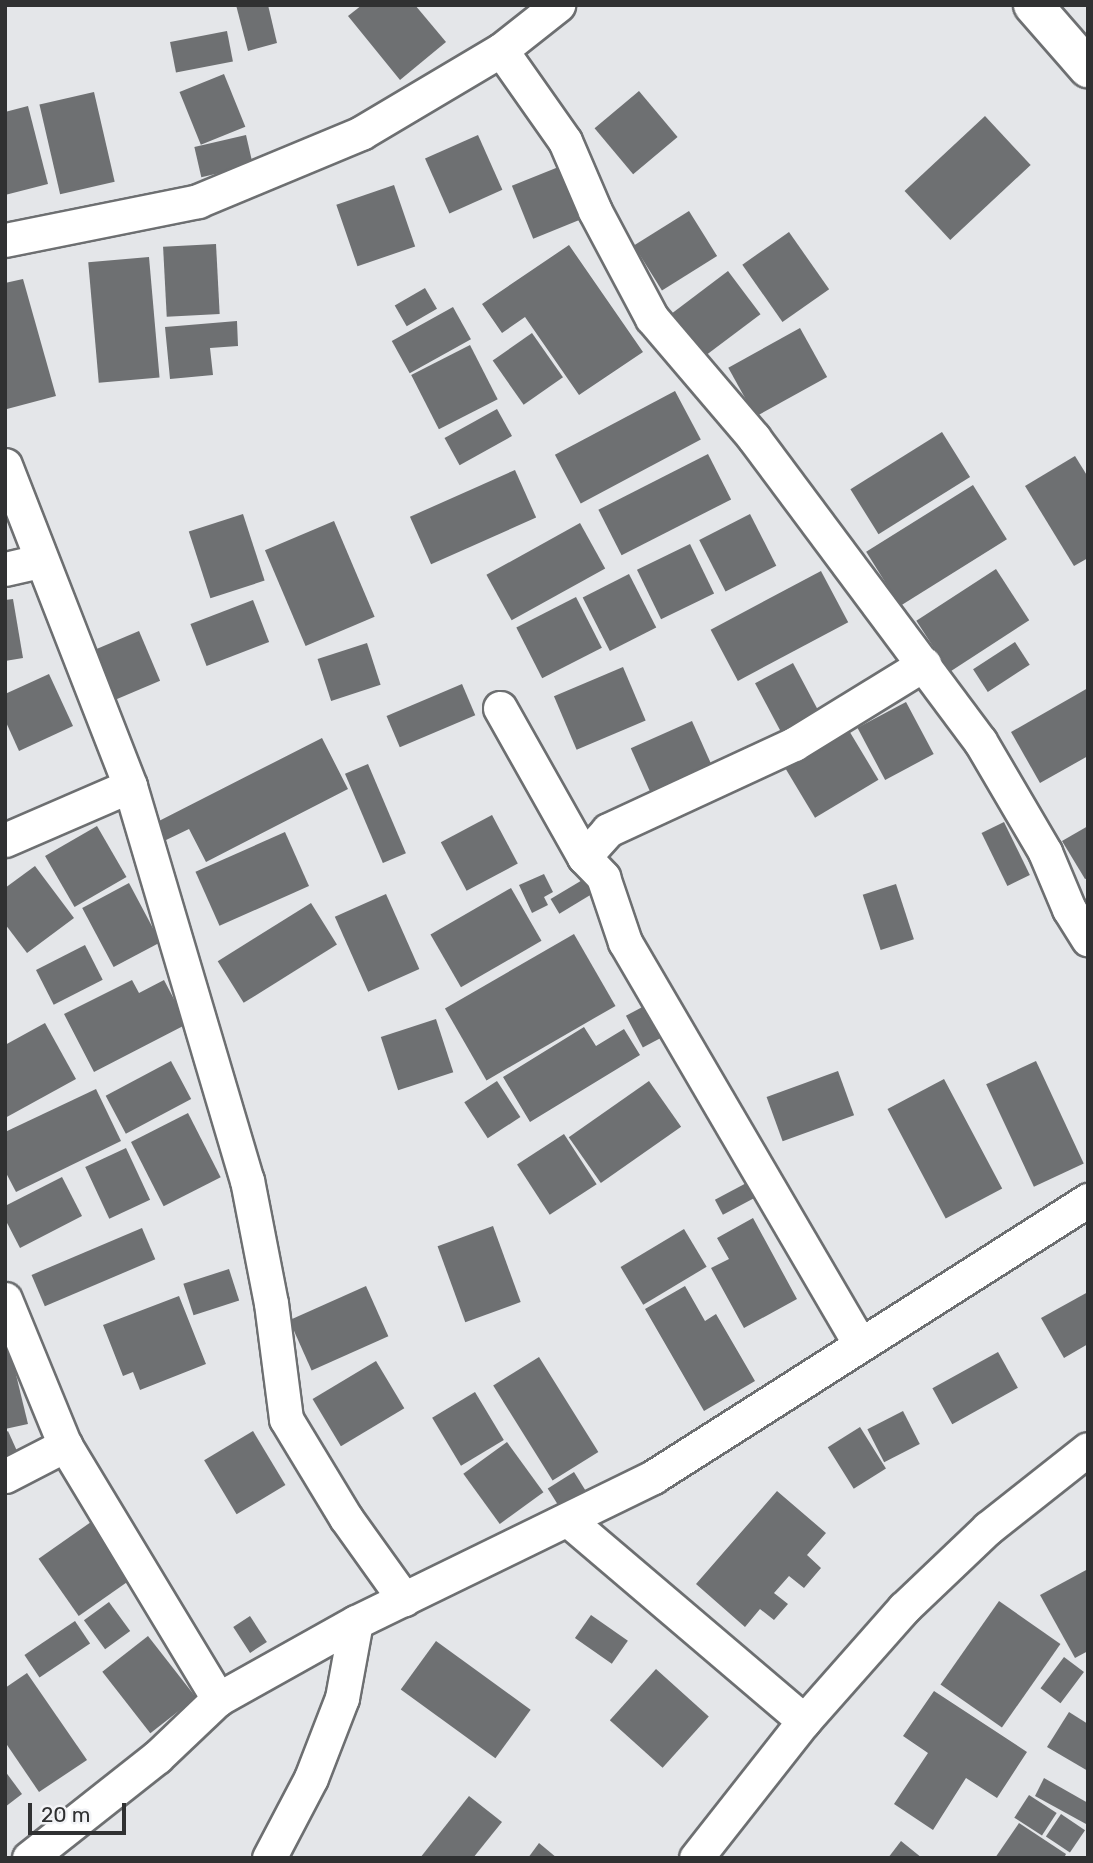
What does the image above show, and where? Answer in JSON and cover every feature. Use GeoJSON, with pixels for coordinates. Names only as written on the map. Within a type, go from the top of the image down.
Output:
{"type":"FeatureCollection","features":[{"type":"Feature","properties":{"kind":"main road"},"geometry":{"type":"LineString","coordinates":[[1033,5],[1088,68]]}},
{"type":"Feature","properties":{"kind":"street"},"geometry":{"type":"LineString","coordinates":[[5,240],[198,201],[361,133],[501,50],[558,5]]}},
{"type":"Feature","properties":{"kind":"street"},"geometry":{"type":"LineString","coordinates":[[501,50],[565,141],[595,211],[652,318],[754,438],[924,664],[1006,782],[1088,939]]}},
{"type":"Feature","properties":{"kind":"street"},"geometry":{"type":"LineString","coordinates":[[5,465],[39,561],[62,603],[130,786],[247,1180],[271,1303],[286,1419],[346,1518],[404,1599]]}},
{"type":"Feature","properties":{"kind":"street"},"geometry":{"type":"LineString","coordinates":[[5,569],[39,561]]}},
{"type":"Feature","properties":{"kind":"street"},"geometry":{"type":"LineString","coordinates":[[584,857],[608,831],[794,744],[924,664]]}},
{"type":"Feature","properties":{"kind":"street"},"geometry":{"type":"LineString","coordinates":[[500,708],[584,857],[603,877],[625,942],[859,1343]]}},
{"type":"Feature","properties":{"kind":"street"},"geometry":{"type":"LineString","coordinates":[[5,840],[130,786]]}},
{"type":"Feature","properties":{"kind":"street"},"geometry":{"type":"LineString","coordinates":[[29,1858],[157,1757],[218,1699],[356,1622],[653,1476],[1088,1200]]}},
{"type":"Feature","properties":{"kind":"street"},"geometry":{"type":"LineString","coordinates":[[5,1299],[65,1445],[218,1699]]}},
{"type":"Feature","properties":{"kind":"street"},"geometry":{"type":"LineString","coordinates":[[5,1476],[65,1445]]}},
{"type":"Feature","properties":{"kind":"street"},"geometry":{"type":"LineString","coordinates":[[696,1858],[804,1721],[904,1608],[988,1528],[1088,1450]]}},
{"type":"Feature","properties":{"kind":"street"},"geometry":{"type":"LineString","coordinates":[[568,1520],[804,1721]]}},
{"type":"Feature","properties":{"kind":"street"},"geometry":{"type":"LineString","coordinates":[[269,1858],[311,1778],[342,1698],[356,1622]]}},
{"type":"Feature","properties":{"kind":"building"},"geometry":{"type":"Polygon","coordinates":[[[236,5],[268,5],[277,43],[248,51],[236,5]]]}},
{"type":"Feature","properties":{"kind":"building"},"geometry":{"type":"Polygon","coordinates":[[[362,5],[415,5],[446,42],[400,80],[348,16],[362,5]]]}},
{"type":"Feature","properties":{"kind":"building"},"geometry":{"type":"Polygon","coordinates":[[[227,31],[233,61],[176,72],[170,42],[227,31]]]}},
{"type":"Feature","properties":{"kind":"building"},"geometry":{"type":"Polygon","coordinates":[[[224,74],[245,127],[201,145],[179,92],[224,74]]]}},
{"type":"Feature","properties":{"kind":"building"},"geometry":{"type":"Polygon","coordinates":[[[639,91],[678,137],[633,174],[595,128],[639,91]]]}},
{"type":"Feature","properties":{"kind":"building"},"geometry":{"type":"Polygon","coordinates":[[[94,92],[115,182],[60,194],[39,105],[94,92]]]}},
{"type":"Feature","properties":{"kind":"building"},"geometry":{"type":"Polygon","coordinates":[[[28,106],[48,184],[5,195],[5,112],[28,106]]]}},
{"type":"Feature","properties":{"kind":"building"},"geometry":{"type":"Polygon","coordinates":[[[985,116],[1031,165],[950,240],[905,191],[985,116]]]}},
{"type":"Feature","properties":{"kind":"building"},"geometry":{"type":"Polygon","coordinates":[[[246,135],[253,165],[201,177],[194,147],[246,135]]]}},
{"type":"Feature","properties":{"kind":"building"},"geometry":{"type":"Polygon","coordinates":[[[478,135],[502,190],[449,213],[425,159],[478,135]]]}},
{"type":"Feature","properties":{"kind":"building"},"geometry":{"type":"Polygon","coordinates":[[[561,166],[582,219],[533,239],[512,186],[561,166]]]}},
{"type":"Feature","properties":{"kind":"building"},"geometry":{"type":"Polygon","coordinates":[[[394,185],[415,246],[357,266],[336,205],[394,185]]]}},
{"type":"Feature","properties":{"kind":"building"},"geometry":{"type":"Polygon","coordinates":[[[689,211],[717,256],[662,290],[634,245],[689,211]]]}},
{"type":"Feature","properties":{"kind":"building"},"geometry":{"type":"Polygon","coordinates":[[[789,232],[829,289],[782,322],[742,265],[789,232]]]}},
{"type":"Feature","properties":{"kind":"building"},"geometry":{"type":"Polygon","coordinates":[[[216,244],[220,314],[167,317],[163,247],[216,244]]]}},
{"type":"Feature","properties":{"kind":"building"},"geometry":{"type":"Polygon","coordinates":[[[569,245],[643,352],[579,395],[525,317],[502,333],[482,304],[569,245]]]}},
{"type":"Feature","properties":{"kind":"building"},"geometry":{"type":"Polygon","coordinates":[[[149,257],[160,378],[99,383],[88,262],[149,257]]]}},
{"type":"Feature","properties":{"kind":"building"},"geometry":{"type":"Polygon","coordinates":[[[728,271],[760,314],[705,356],[672,313],[728,271]]]}},
{"type":"Feature","properties":{"kind":"building"},"geometry":{"type":"Polygon","coordinates":[[[23,279],[56,396],[7,409],[5,283],[23,279]]]}},
{"type":"Feature","properties":{"kind":"building"},"geometry":{"type":"Polygon","coordinates":[[[425,288],[437,309],[407,326],[395,306],[425,288]]]}},
{"type":"Feature","properties":{"kind":"building"},"geometry":{"type":"Polygon","coordinates":[[[453,307],[471,339],[410,373],[392,341],[453,307]]]}},
{"type":"Feature","properties":{"kind":"building"},"geometry":{"type":"Polygon","coordinates":[[[237,321],[238,346],[210,348],[213,375],[170,379],[165,327],[237,321]]]}},
{"type":"Feature","properties":{"kind":"building"},"geometry":{"type":"Polygon","coordinates":[[[800,328],[827,377],[755,417],[728,368],[800,328]]]}},
{"type":"Feature","properties":{"kind":"building"},"geometry":{"type":"Polygon","coordinates":[[[532,333],[563,377],[524,405],[493,361],[532,333]]]}},
{"type":"Feature","properties":{"kind":"building"},"geometry":{"type":"Polygon","coordinates":[[[470,345],[498,399],[439,429],[411,375],[470,345]]]}},
{"type":"Feature","properties":{"kind":"building"},"geometry":{"type":"Polygon","coordinates":[[[675,391],[701,440],[581,503],[555,455],[675,391]]]}},
{"type":"Feature","properties":{"kind":"building"},"geometry":{"type":"Polygon","coordinates":[[[497,409],[512,436],[460,465],[445,438],[497,409]]]}},
{"type":"Feature","properties":{"kind":"building"},"geometry":{"type":"Polygon","coordinates":[[[942,432],[970,477],[878,534],[850,489],[942,432]]]}},
{"type":"Feature","properties":{"kind":"building"},"geometry":{"type":"Polygon","coordinates":[[[708,454],[731,499],[622,555],[598,510],[708,454]]]}},
{"type":"Feature","properties":{"kind":"building"},"geometry":{"type":"Polygon","coordinates":[[[1075,456],[1088,477],[1088,558],[1074,566],[1025,486],[1075,456]]]}},
{"type":"Feature","properties":{"kind":"building"},"geometry":{"type":"Polygon","coordinates":[[[515,470],[536,518],[431,564],[410,517],[515,470]]]}},
{"type":"Feature","properties":{"kind":"building"},"geometry":{"type":"Polygon","coordinates":[[[973,485],[1007,539],[900,606],[866,552],[973,485]]]}},
{"type":"Feature","properties":{"kind":"building"},"geometry":{"type":"Polygon","coordinates":[[[243,514],[265,581],[210,598],[189,532],[243,514]]]}},
{"type":"Feature","properties":{"kind":"building"},"geometry":{"type":"Polygon","coordinates":[[[750,514],[776,566],[726,592],[699,540],[750,514]]]}},
{"type":"Feature","properties":{"kind":"building"},"geometry":{"type":"Polygon","coordinates":[[[334,521],[375,617],[306,646],[265,550],[334,521]]]}},
{"type":"Feature","properties":{"kind":"building"},"geometry":{"type":"Polygon","coordinates":[[[580,523],[605,568],[512,620],[486,575],[580,523]]]}},
{"type":"Feature","properties":{"kind":"building"},"geometry":{"type":"Polygon","coordinates":[[[690,544],[714,593],[661,619],[637,570],[690,544]]]}},
{"type":"Feature","properties":{"kind":"building"},"geometry":{"type":"Polygon","coordinates":[[[996,569],[1029,620],[950,672],[916,621],[996,569]]]}},
{"type":"Feature","properties":{"kind":"building"},"geometry":{"type":"Polygon","coordinates":[[[821,571],[848,622],[738,681],[711,630],[821,571]]]}},
{"type":"Feature","properties":{"kind":"building"},"geometry":{"type":"Polygon","coordinates":[[[629,574],[656,627],[610,651],[583,598],[629,574]]]}},
{"type":"Feature","properties":{"kind":"building"},"geometry":{"type":"Polygon","coordinates":[[[576,597],[602,648],[542,678],[516,627],[576,597]]]}},
{"type":"Feature","properties":{"kind":"building"},"geometry":{"type":"Polygon","coordinates":[[[13,599],[23,658],[5,661],[5,600],[13,599]]]}},
{"type":"Feature","properties":{"kind":"building"},"geometry":{"type":"Polygon","coordinates":[[[253,600],[269,642],[207,666],[190,624],[253,600]]]}},
{"type":"Feature","properties":{"kind":"building"},"geometry":{"type":"Polygon","coordinates":[[[139,631],[160,681],[116,699],[95,650],[139,631]]]}},
{"type":"Feature","properties":{"kind":"building"},"geometry":{"type":"Polygon","coordinates":[[[1015,642],[1030,665],[988,692],[973,669],[1015,642]]]}},
{"type":"Feature","properties":{"kind":"building"},"geometry":{"type":"Polygon","coordinates":[[[367,643],[381,685],[331,701],[318,659],[367,643]]]}},
{"type":"Feature","properties":{"kind":"building"},"geometry":{"type":"Polygon","coordinates":[[[793,663],[824,722],[786,742],[755,683],[793,663]]]}},
{"type":"Feature","properties":{"kind":"building"},"geometry":{"type":"Polygon","coordinates":[[[623,667],[646,720],[577,750],[554,696],[623,667]]]}},
{"type":"Feature","properties":{"kind":"building"},"geometry":{"type":"Polygon","coordinates":[[[49,674],[73,726],[19,751],[5,720],[5,694],[49,674]]]}},
{"type":"Feature","properties":{"kind":"building"},"geometry":{"type":"Polygon","coordinates":[[[462,684],[475,715],[400,747],[387,716],[462,684]]]}},
{"type":"Feature","properties":{"kind":"building"},"geometry":{"type":"Polygon","coordinates":[[[1088,688],[1088,756],[1040,783],[1011,732],[1088,688]]]}},
{"type":"Feature","properties":{"kind":"building"},"geometry":{"type":"Polygon","coordinates":[[[906,702],[934,754],[885,780],[857,728],[906,702]]]}},
{"type":"Feature","properties":{"kind":"building"},"geometry":{"type":"Polygon","coordinates":[[[692,721],[716,775],[655,802],[631,748],[692,721]]]}},
{"type":"Feature","properties":{"kind":"building"},"geometry":{"type":"Polygon","coordinates":[[[845,724],[878,780],[815,818],[782,762],[845,724]]]}},
{"type":"Feature","properties":{"kind":"building"},"geometry":{"type":"Polygon","coordinates":[[[322,738],[348,789],[206,862],[189,829],[164,841],[155,823],[322,738]]]}},
{"type":"Feature","properties":{"kind":"building"},"geometry":{"type":"Polygon","coordinates":[[[368,764],[406,853],[383,863],[345,774],[368,764]]]}},
{"type":"Feature","properties":{"kind":"building"},"geometry":{"type":"Polygon","coordinates":[[[492,815],[518,864],[467,891],[441,842],[492,815]]]}},
{"type":"Feature","properties":{"kind":"building"},"geometry":{"type":"Polygon","coordinates":[[[1004,822],[1030,875],[1007,886],[982,833],[1004,822]]]}},
{"type":"Feature","properties":{"kind":"building"},"geometry":{"type":"Polygon","coordinates":[[[97,826],[126,877],[75,907],[45,856],[97,826]]]}},
{"type":"Feature","properties":{"kind":"building"},"geometry":{"type":"Polygon","coordinates":[[[1088,826],[1088,878],[1085,879],[1062,841],[1088,826]]]}},
{"type":"Feature","properties":{"kind":"building"},"geometry":{"type":"Polygon","coordinates":[[[285,832],[309,886],[219,926],[195,872],[285,832]]]}},
{"type":"Feature","properties":{"kind":"building"},"geometry":{"type":"Polygon","coordinates":[[[35,866],[74,918],[27,953],[5,924],[5,888],[35,866]]]}},
{"type":"Feature","properties":{"kind":"building"},"geometry":{"type":"Polygon","coordinates":[[[544,874],[553,892],[544,897],[548,905],[532,913],[519,885],[544,874]]]}},
{"type":"Feature","properties":{"kind":"building"},"geometry":{"type":"Polygon","coordinates":[[[584,879],[593,894],[559,914],[551,899],[584,879]]]}},
{"type":"Feature","properties":{"kind":"building"},"geometry":{"type":"Polygon","coordinates":[[[129,883],[160,942],[114,967],[82,908],[129,883]]]}},
{"type":"Feature","properties":{"kind":"building"},"geometry":{"type":"Polygon","coordinates":[[[896,884],[914,939],[881,950],[863,895],[896,884]]]}},
{"type":"Feature","properties":{"kind":"building"},"geometry":{"type":"Polygon","coordinates":[[[511,888],[542,941],[461,987],[430,934],[511,888]]]}},
{"type":"Feature","properties":{"kind":"building"},"geometry":{"type":"Polygon","coordinates":[[[386,894],[419,969],[368,992],[335,917],[386,894]]]}},
{"type":"Feature","properties":{"kind":"building"},"geometry":{"type":"Polygon","coordinates":[[[311,903],[337,945],[244,1003],[218,961],[311,903]]]}},
{"type":"Feature","properties":{"kind":"building"},"geometry":{"type":"Polygon","coordinates":[[[574,934],[616,1006],[486,1080],[445,1008],[574,934]]]}},
{"type":"Feature","properties":{"kind":"building"},"geometry":{"type":"Polygon","coordinates":[[[85,945],[103,980],[54,1005],[36,970],[85,945]]]}},
{"type":"Feature","properties":{"kind":"building"},"geometry":{"type":"Polygon","coordinates":[[[132,980],[139,993],[164,980],[187,1024],[94,1072],[64,1014],[132,980]]]}},
{"type":"Feature","properties":{"kind":"building"},"geometry":{"type":"Polygon","coordinates":[[[648,1004],[665,1036],[643,1048],[626,1016],[648,1004]]]}},
{"type":"Feature","properties":{"kind":"building"},"geometry":{"type":"Polygon","coordinates":[[[436,1019],[453,1072],[398,1090],[381,1037],[436,1019]]]}},
{"type":"Feature","properties":{"kind":"building"},"geometry":{"type":"Polygon","coordinates":[[[45,1023],[76,1079],[5,1118],[5,1045],[45,1023]]]}},
{"type":"Feature","properties":{"kind":"building"},"geometry":{"type":"Polygon","coordinates":[[[584,1027],[596,1046],[624,1029],[640,1055],[530,1122],[503,1077],[584,1027]]]}},
{"type":"Feature","properties":{"kind":"building"},"geometry":{"type":"Polygon","coordinates":[[[171,1061],[191,1099],[126,1134],[106,1096],[171,1061]]]}},
{"type":"Feature","properties":{"kind":"building"},"geometry":{"type":"Polygon","coordinates":[[[1036,1061],[1084,1163],[1034,1187],[986,1084],[1036,1061]]]}},
{"type":"Feature","properties":{"kind":"building"},"geometry":{"type":"Polygon","coordinates":[[[838,1071],[854,1115],[783,1141],[767,1097],[838,1071]]]}},
{"type":"Feature","properties":{"kind":"building"},"geometry":{"type":"Polygon","coordinates":[[[944,1079],[1002,1188],[946,1219],[887,1109],[944,1079]]]}},
{"type":"Feature","properties":{"kind":"building"},"geometry":{"type":"Polygon","coordinates":[[[497,1081],[520,1117],[488,1138],[464,1102],[497,1081]]]}},
{"type":"Feature","properties":{"kind":"building"},"geometry":{"type":"Polygon","coordinates":[[[649,1081],[681,1127],[601,1183],[569,1137],[649,1081]]]}},
{"type":"Feature","properties":{"kind":"building"},"geometry":{"type":"Polygon","coordinates":[[[96,1089],[121,1141],[16,1192],[5,1171],[5,1132],[96,1089]]]}},
{"type":"Feature","properties":{"kind":"building"},"geometry":{"type":"Polygon","coordinates":[[[188,1113],[221,1177],[164,1206],[131,1142],[188,1113]]]}},
{"type":"Feature","properties":{"kind":"building"},"geometry":{"type":"Polygon","coordinates":[[[564,1134],[597,1184],[550,1215],[517,1164],[564,1134]]]}},
{"type":"Feature","properties":{"kind":"building"},"geometry":{"type":"Polygon","coordinates":[[[126,1148],[150,1200],[109,1219],[85,1167],[126,1148]]]}},
{"type":"Feature","properties":{"kind":"building"},"geometry":{"type":"Polygon","coordinates":[[[62,1177],[82,1216],[20,1248],[5,1219],[5,1206],[62,1177]]]}},
{"type":"Feature","properties":{"kind":"building"},"geometry":{"type":"Polygon","coordinates":[[[752,1180],[760,1195],[723,1215],[715,1200],[752,1180]]]}},
{"type":"Feature","properties":{"kind":"building"},"geometry":{"type":"Polygon","coordinates":[[[753,1218],[797,1299],[744,1328],[711,1268],[729,1259],[717,1238],[753,1218]]]}},
{"type":"Feature","properties":{"kind":"building"},"geometry":{"type":"Polygon","coordinates":[[[493,1226],[521,1302],[465,1322],[438,1246],[493,1226]]]}},
{"type":"Feature","properties":{"kind":"building"},"geometry":{"type":"Polygon","coordinates":[[[142,1228],[155,1259],[45,1306],[32,1275],[142,1228]]]}},
{"type":"Feature","properties":{"kind":"building"},"geometry":{"type":"Polygon","coordinates":[[[684,1229],[707,1267],[643,1305],[621,1267],[684,1229]]]}},
{"type":"Feature","properties":{"kind":"building"},"geometry":{"type":"Polygon","coordinates":[[[229,1269],[239,1300],[194,1315],[183,1284],[229,1269]]]}},
{"type":"Feature","properties":{"kind":"building"},"geometry":{"type":"Polygon","coordinates":[[[366,1286],[388,1336],[312,1370],[289,1320],[366,1286]]]}},
{"type":"Feature","properties":{"kind":"building"},"geometry":{"type":"Polygon","coordinates":[[[685,1286],[705,1321],[716,1314],[755,1381],[704,1411],[645,1309],[685,1286]]]}},
{"type":"Feature","properties":{"kind":"building"},"geometry":{"type":"Polygon","coordinates":[[[1088,1292],[1088,1344],[1064,1358],[1041,1318],[1088,1292]]]}},
{"type":"Feature","properties":{"kind":"building"},"geometry":{"type":"Polygon","coordinates":[[[179,1296],[206,1364],[140,1390],[133,1372],[123,1376],[103,1325],[179,1296]]]}},
{"type":"Feature","properties":{"kind":"building"},"geometry":{"type":"Polygon","coordinates":[[[10,1350],[28,1424],[5,1429],[5,1351],[10,1350]]]}},
{"type":"Feature","properties":{"kind":"building"},"geometry":{"type":"Polygon","coordinates":[[[998,1352],[1018,1388],[952,1424],[932,1388],[998,1352]]]}},
{"type":"Feature","properties":{"kind":"building"},"geometry":{"type":"Polygon","coordinates":[[[539,1357],[598,1452],[553,1481],[493,1386],[539,1357]]]}},
{"type":"Feature","properties":{"kind":"building"},"geometry":{"type":"Polygon","coordinates":[[[376,1361],[404,1408],[341,1446],[313,1399],[376,1361]]]}},
{"type":"Feature","properties":{"kind":"building"},"geometry":{"type":"Polygon","coordinates":[[[475,1392],[504,1440],[461,1466],[432,1418],[475,1392]]]}},
{"type":"Feature","properties":{"kind":"building"},"geometry":{"type":"Polygon","coordinates":[[[903,1411],[920,1444],[884,1462],[867,1429],[903,1411]]]}},
{"type":"Feature","properties":{"kind":"building"},"geometry":{"type":"Polygon","coordinates":[[[860,1427],[886,1469],[854,1489],[828,1447],[860,1427]]]}},
{"type":"Feature","properties":{"kind":"building"},"geometry":{"type":"Polygon","coordinates":[[[8,1431],[17,1451],[5,1457],[5,1433],[8,1431]]]}},
{"type":"Feature","properties":{"kind":"building"},"geometry":{"type":"Polygon","coordinates":[[[253,1431],[285,1485],[237,1514],[204,1460],[253,1431]]]}},
{"type":"Feature","properties":{"kind":"building"},"geometry":{"type":"Polygon","coordinates":[[[507,1442],[543,1492],[500,1524],[463,1474],[507,1442]]]}},
{"type":"Feature","properties":{"kind":"building"},"geometry":{"type":"Polygon","coordinates":[[[574,1472],[586,1491],[559,1507],[548,1488],[574,1472]]]}},
{"type":"Feature","properties":{"kind":"building"},"geometry":{"type":"Polygon","coordinates":[[[777,1491],[826,1533],[807,1555],[821,1568],[804,1588],[789,1576],[774,1593],[788,1604],[774,1620],[760,1609],[745,1627],[696,1584],[777,1491]]]}},
{"type":"Feature","properties":{"kind":"building"},"geometry":{"type":"Polygon","coordinates":[[[91,1522],[131,1579],[79,1616],[39,1559],[91,1522]]]}},
{"type":"Feature","properties":{"kind":"building"},"geometry":{"type":"Polygon","coordinates":[[[1088,1569],[1088,1651],[1075,1658],[1040,1595],[1088,1569]]]}},
{"type":"Feature","properties":{"kind":"building"},"geometry":{"type":"Polygon","coordinates":[[[999,1601],[1060,1644],[1002,1728],[940,1685],[999,1601]]]}},
{"type":"Feature","properties":{"kind":"building"},"geometry":{"type":"Polygon","coordinates":[[[109,1602],[130,1631],[105,1649],[84,1620],[109,1602]]]}},
{"type":"Feature","properties":{"kind":"building"},"geometry":{"type":"Polygon","coordinates":[[[591,1615],[628,1641],[612,1664],[575,1638],[591,1615]]]}},
{"type":"Feature","properties":{"kind":"building"},"geometry":{"type":"Polygon","coordinates":[[[250,1616],[267,1642],[250,1653],[233,1627],[250,1616]]]}},
{"type":"Feature","properties":{"kind":"building"},"geometry":{"type":"Polygon","coordinates":[[[75,1621],[90,1643],[40,1677],[24,1655],[75,1621]]]}},
{"type":"Feature","properties":{"kind":"building"},"geometry":{"type":"Polygon","coordinates":[[[148,1636],[196,1697],[150,1733],[102,1672],[148,1636]]]}},
{"type":"Feature","properties":{"kind":"building"},"geometry":{"type":"Polygon","coordinates":[[[436,1641],[531,1710],[495,1758],[401,1690],[436,1641]]]}},
{"type":"Feature","properties":{"kind":"building"},"geometry":{"type":"Polygon","coordinates":[[[1064,1657],[1084,1672],[1060,1703],[1041,1688],[1064,1657]]]}},
{"type":"Feature","properties":{"kind":"building"},"geometry":{"type":"Polygon","coordinates":[[[656,1669],[709,1717],[663,1768],[610,1720],[656,1669]]]}},
{"type":"Feature","properties":{"kind":"building"},"geometry":{"type":"Polygon","coordinates":[[[27,1673],[87,1760],[39,1792],[5,1742],[5,1688],[27,1673]]]}},
{"type":"Feature","properties":{"kind":"building"},"geometry":{"type":"Polygon","coordinates":[[[934,1691],[1027,1752],[997,1798],[966,1778],[933,1830],[894,1804],[928,1753],[903,1736],[934,1691]]]}},
{"type":"Feature","properties":{"kind":"building"},"geometry":{"type":"Polygon","coordinates":[[[1069,1712],[1088,1724],[1088,1771],[1047,1747],[1069,1712]]]}},
{"type":"Feature","properties":{"kind":"building"},"geometry":{"type":"Polygon","coordinates":[[[5,1771],[22,1794],[5,1807],[5,1771]]]}},
{"type":"Feature","properties":{"kind":"building"},"geometry":{"type":"Polygon","coordinates":[[[1044,1778],[1088,1803],[1086,1824],[1035,1796],[1044,1778]]]}},
{"type":"Feature","properties":{"kind":"building"},"geometry":{"type":"Polygon","coordinates":[[[1029,1795],[1057,1813],[1042,1836],[1014,1818],[1029,1795]]]}},
{"type":"Feature","properties":{"kind":"building"},"geometry":{"type":"Polygon","coordinates":[[[469,1796],[502,1822],[473,1858],[420,1858],[469,1796]]]}},
{"type":"Feature","properties":{"kind":"building"},"geometry":{"type":"Polygon","coordinates":[[[1061,1814],[1085,1830],[1070,1853],[1046,1836],[1061,1814]]]}},
{"type":"Feature","properties":{"kind":"building"},"geometry":{"type":"Polygon","coordinates":[[[1019,1823],[1066,1854],[1064,1858],[995,1858],[1019,1823]]]}},
{"type":"Feature","properties":{"kind":"building"},"geometry":{"type":"Polygon","coordinates":[[[901,1841],[922,1858],[888,1858],[901,1841]]]}},
{"type":"Feature","properties":{"kind":"building"},"geometry":{"type":"Polygon","coordinates":[[[539,1843],[557,1858],[528,1858],[539,1843]]]}}]}
